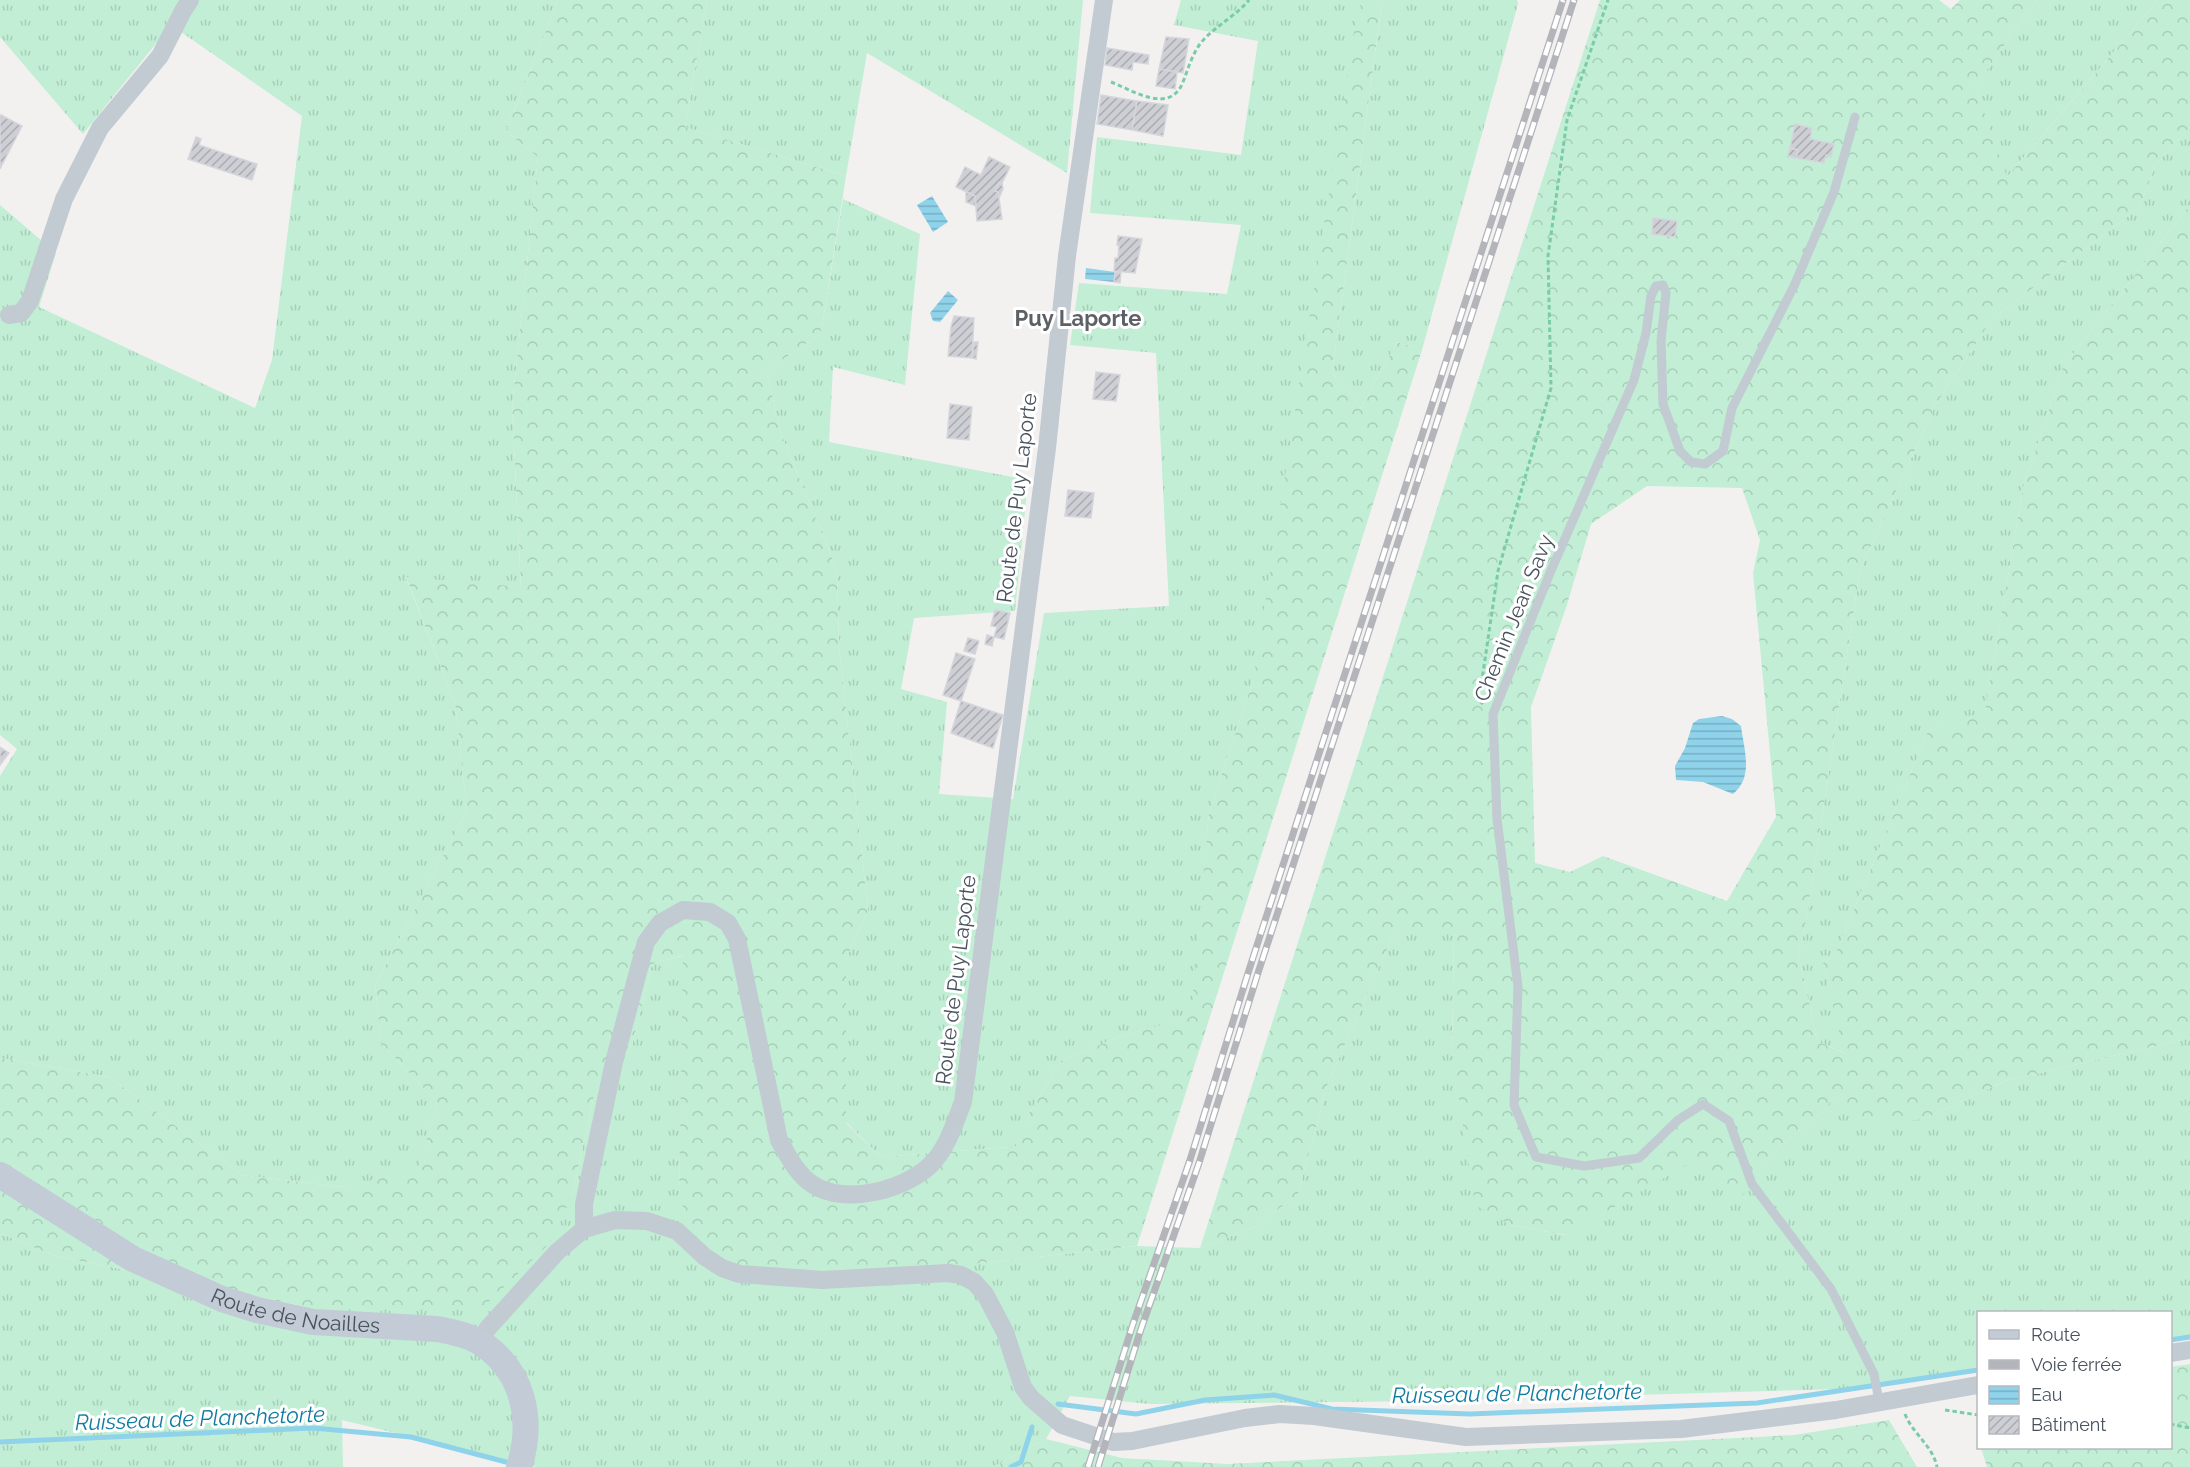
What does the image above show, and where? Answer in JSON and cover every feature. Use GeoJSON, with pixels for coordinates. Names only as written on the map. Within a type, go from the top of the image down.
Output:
{"type":"FeatureCollection","features":[{"type":"Feature","properties":{"kind":"main road","name":"Route de Noailles"},"geometry":{"type":"LineString","coordinates":[[0,1175],[134,1260],[222,1299],[257,1310],[313,1322],[437,1329],[479,1342],[506,1366],[520,1390],[527,1423],[519,1467]]}},
{"type":"Feature","properties":{"kind":"street"},"geometry":{"type":"LineString","coordinates":[[9,315],[21,313],[30,301],[64,199],[100,128],[160,56],[190,0]]}},
{"type":"Feature","properties":{"kind":"street","name":"Route de Puy Laporte"},"geometry":{"type":"LineString","coordinates":[[584,1229],[584,1204],[614,1062],[646,942],[660,923],[683,910],[710,912],[728,923],[737,939],[780,1140],[792,1162],[813,1185],[830,1193],[847,1194],[867,1193],[902,1185],[919,1175],[934,1160],[949,1139],[963,1102],[1047,448],[1067,256],[1104,0]]}},
{"type":"Feature","properties":{"kind":"street"},"geometry":{"type":"LineString","coordinates":[[479,1342],[488,1328],[557,1252],[584,1229],[615,1220],[647,1221],[677,1231],[705,1257],[722,1268],[739,1274],[823,1280],[948,1273],[960,1275],[974,1282],[993,1306],[1005,1332],[1023,1387],[1031,1398],[1062,1425],[1107,1440],[1121,1442],[1245,1418],[1280,1414],[1314,1416],[1466,1437],[1681,1429],[1836,1410],[1977,1384]]}},
{"type":"Feature","properties":{"kind":"street"},"geometry":{"type":"LineString","coordinates":[[2172,1353],[2190,1350]]}},
{"type":"Feature","properties":{"kind":"lane","name":"Chemin Jean Savy"},"geometry":{"type":"LineString","coordinates":[[1855,117],[1834,192],[1794,286],[1732,408],[1723,451],[1705,464],[1691,462],[1680,451],[1663,404],[1661,340],[1666,293],[1663,285],[1656,286],[1651,296],[1646,333],[1634,381],[1550,573],[1493,714],[1497,819],[1518,987],[1514,1105],[1536,1157],[1584,1166],[1639,1158],[1678,1120],[1703,1104],[1729,1121],[1752,1184],[1831,1288],[1874,1374],[1879,1401]]}},
{"type":"Feature","properties":{"kind":"path"},"geometry":{"type":"LineString","coordinates":[[1092,76],[1158,100],[1172,98],[1180,89],[1194,53],[1202,41],[1249,0]]}},
{"type":"Feature","properties":{"kind":"path"},"geometry":{"type":"LineString","coordinates":[[1493,714],[1479,700],[1498,571],[1551,388],[1548,256],[1567,120],[1608,0]]}},
{"type":"Feature","properties":{"kind":"path"},"geometry":{"type":"LineString","coordinates":[[1899,1399],[1908,1421],[1936,1461],[1937,1467]]}},
{"type":"Feature","properties":{"kind":"path"},"geometry":{"type":"LineString","coordinates":[[2172,1424],[2190,1428]]}},
{"type":"Feature","properties":{"kind":"green space"},"geometry":{"type":"Polygon","coordinates":[[[0,0],[558,0],[506,131],[538,157],[512,407],[521,588],[406,578],[455,703],[467,811],[375,985],[381,1043],[438,1103],[417,1172],[340,1187],[242,1175],[109,1077],[0,1058],[0,776],[17,749],[0,735],[0,205],[56,253],[39,307],[255,408],[272,360],[302,116],[171,25],[83,134],[0,37],[0,0]]]}},
{"type":"Feature","properties":{"kind":"green space"},"geometry":{"type":"Polygon","coordinates":[[[558,0],[707,0],[685,127],[846,176],[821,333],[766,371],[782,436],[837,570],[839,647],[868,910],[846,959],[846,1123],[881,1157],[1020,1146],[1028,1115],[1061,1061],[1118,1037],[1191,1017],[1209,812],[1253,681],[1358,6],[1382,1],[1332,373],[1361,408],[1397,342],[1422,350],[1137,1246],[982,1263],[822,1273],[735,1265],[706,1248],[679,1199],[683,955],[652,964],[632,1045],[594,1096],[572,1196],[550,1243],[480,1310],[297,1305],[52,1255],[0,1233],[0,1058],[109,1077],[242,1175],[340,1187],[417,1171],[438,1103],[381,1043],[375,985],[467,811],[455,703],[406,577],[521,587],[512,407],[538,157],[506,131],[558,0]]]}},
{"type":"Feature","properties":{"kind":"green space"},"geometry":{"type":"Polygon","coordinates":[[[707,0],[1083,0],[1067,173],[867,53],[846,176],[685,127],[707,0]]]}},
{"type":"Feature","properties":{"kind":"green space"},"geometry":{"type":"Polygon","coordinates":[[[1181,0],[1517,0],[1518,4],[1422,350],[1397,342],[1361,408],[1332,373],[1382,2],[1253,681],[1209,812],[1192,1017],[1118,1037],[1061,1061],[1028,1115],[1021,1146],[881,1157],[846,1122],[846,959],[868,910],[839,647],[837,570],[782,436],[766,371],[821,333],[843,199],[920,234],[905,385],[833,367],[829,442],[1028,480],[1015,611],[914,618],[901,689],[947,702],[939,794],[1013,799],[1044,613],[1169,606],[1156,353],[1070,345],[1079,283],[1227,294],[1241,225],[1090,213],[1097,137],[1241,155],[1258,41],[1174,25],[1181,0]]]}},
{"type":"Feature","properties":{"kind":"green space"},"geometry":{"type":"Polygon","coordinates":[[[1600,0],[1939,0],[1951,9],[1960,0],[2037,0],[1975,86],[2007,177],[2158,0],[2190,0],[2190,127],[2156,164],[2139,208],[1992,319],[1936,404],[1860,570],[1804,934],[1798,952],[1817,1041],[1844,1053],[1823,963],[1835,955],[1928,731],[1985,711],[2023,488],[2063,367],[2190,205],[2190,1038],[2005,1081],[1924,1119],[1863,1126],[1834,1097],[1822,1113],[1781,1145],[1740,1199],[1690,1163],[1566,1235],[1510,1225],[1475,1205],[1452,1053],[1454,931],[1395,931],[1328,1083],[1298,1194],[1255,1227],[1200,1248],[1600,0]],[[1647,486],[1591,524],[1566,608],[1531,707],[1535,863],[1570,872],[1603,856],[1727,901],[1776,817],[1753,573],[1760,540],[1742,488],[1647,486]]]}},
{"type":"Feature","properties":{"kind":"green space"},"geometry":{"type":"Polygon","coordinates":[[[2037,0],[2158,0],[2006,178],[1975,86],[2037,0]]]}},
{"type":"Feature","properties":{"kind":"green space"},"geometry":{"type":"Polygon","coordinates":[[[2190,127],[2190,205],[2063,367],[2023,488],[1985,712],[1928,731],[1835,955],[1823,963],[1845,1053],[1817,1041],[1798,952],[1804,934],[1860,570],[1936,404],[1992,319],[2139,208],[2156,164],[2190,127]]]}},
{"type":"Feature","properties":{"kind":"green space"},"geometry":{"type":"Polygon","coordinates":[[[1454,930],[1452,1053],[1510,1225],[1565,1235],[1690,1162],[1740,1198],[1781,1145],[1822,1113],[1834,1097],[1924,1119],[2005,1081],[2190,1038],[2190,1335],[2172,1338],[2172,1311],[1977,1311],[1977,1368],[1839,1389],[1433,1401],[1149,1404],[1070,1396],[1046,1439],[993,1467],[536,1467],[342,1420],[343,1467],[0,1467],[0,1233],[52,1255],[297,1305],[572,1196],[594,1096],[632,1045],[652,964],[684,955],[679,1199],[982,1263],[1137,1246],[1200,1248],[1255,1227],[1298,1194],[1328,1083],[1395,931],[1454,930]]]}},
{"type":"Feature","properties":{"kind":"green space"},"geometry":{"type":"Polygon","coordinates":[[[2190,1364],[2190,1467],[1987,1467],[1981,1449],[2172,1449],[2172,1367],[2190,1364]]]}},
{"type":"Feature","properties":{"kind":"green space"},"geometry":{"type":"Polygon","coordinates":[[[1889,1420],[1917,1467],[993,1467],[1046,1439],[1122,1458],[1227,1464],[1794,1435],[1889,1420]]]}},
{"type":"Feature","properties":{"kind":"water"},"geometry":{"type":"Polygon","coordinates":[[[932,196],[948,222],[933,232],[917,205],[932,196]]]}},
{"type":"Feature","properties":{"kind":"water"},"geometry":{"type":"Polygon","coordinates":[[[1086,268],[1115,272],[1114,282],[1085,279],[1086,268]]]}},
{"type":"Feature","properties":{"kind":"water"},"geometry":{"type":"Polygon","coordinates":[[[948,291],[958,300],[940,322],[933,321],[930,313],[948,291]]]}},
{"type":"Feature","properties":{"kind":"water"},"geometry":{"type":"Polygon","coordinates":[[[1722,716],[1732,719],[1741,726],[1746,771],[1739,787],[1733,794],[1703,782],[1676,780],[1675,766],[1685,748],[1693,723],[1699,719],[1722,716]]]}},
{"type":"Feature","properties":{"kind":"building"},"geometry":{"type":"Polygon","coordinates":[[[1166,37],[1189,39],[1183,73],[1159,69],[1166,37]]]}},
{"type":"Feature","properties":{"kind":"building"},"geometry":{"type":"Polygon","coordinates":[[[1107,48],[1149,55],[1148,64],[1133,62],[1132,70],[1105,65],[1107,48]]]}},
{"type":"Feature","properties":{"kind":"building"},"geometry":{"type":"Polygon","coordinates":[[[1159,69],[1177,72],[1175,89],[1156,86],[1159,69]]]}},
{"type":"Feature","properties":{"kind":"building"},"geometry":{"type":"Polygon","coordinates":[[[1101,95],[1137,101],[1132,130],[1097,124],[1101,95]]]}},
{"type":"Feature","properties":{"kind":"building"},"geometry":{"type":"Polygon","coordinates":[[[1137,101],[1168,105],[1163,136],[1132,130],[1137,101]]]}},
{"type":"Feature","properties":{"kind":"building"},"geometry":{"type":"Polygon","coordinates":[[[1,115],[22,126],[0,169],[0,117],[1,115]]]}},
{"type":"Feature","properties":{"kind":"building"},"geometry":{"type":"Polygon","coordinates":[[[1795,124],[1812,128],[1810,139],[1834,144],[1831,157],[1826,155],[1824,163],[1796,158],[1798,150],[1790,148],[1795,124]]]}},
{"type":"Feature","properties":{"kind":"building"},"geometry":{"type":"Polygon","coordinates":[[[196,137],[201,139],[199,145],[257,164],[252,180],[188,159],[196,137]]]}},
{"type":"Feature","properties":{"kind":"building"},"geometry":{"type":"Polygon","coordinates":[[[1790,148],[1798,150],[1796,158],[1788,156],[1790,148]]]}},
{"type":"Feature","properties":{"kind":"building"},"geometry":{"type":"Polygon","coordinates":[[[989,157],[1010,167],[995,191],[998,192],[1002,219],[977,221],[975,196],[956,187],[965,167],[981,175],[989,157]]]}},
{"type":"Feature","properties":{"kind":"building"},"geometry":{"type":"Polygon","coordinates":[[[999,183],[1002,183],[1003,189],[999,198],[998,192],[995,191],[999,183]]]}},
{"type":"Feature","properties":{"kind":"building"},"geometry":{"type":"Polygon","coordinates":[[[966,192],[975,196],[976,206],[966,202],[966,192]]]}},
{"type":"Feature","properties":{"kind":"building"},"geometry":{"type":"Polygon","coordinates":[[[1653,218],[1677,221],[1675,237],[1652,234],[1653,218]]]}},
{"type":"Feature","properties":{"kind":"building"},"geometry":{"type":"Polygon","coordinates":[[[1118,236],[1142,239],[1135,273],[1114,271],[1115,258],[1118,258],[1118,236]]]}},
{"type":"Feature","properties":{"kind":"building"},"geometry":{"type":"Polygon","coordinates":[[[1115,272],[1121,272],[1120,283],[1114,282],[1115,272]]]}},
{"type":"Feature","properties":{"kind":"building"},"geometry":{"type":"Polygon","coordinates":[[[954,316],[974,318],[972,358],[948,356],[954,316]]]}},
{"type":"Feature","properties":{"kind":"building"},"geometry":{"type":"Polygon","coordinates":[[[974,342],[978,342],[976,359],[972,358],[974,342]]]}},
{"type":"Feature","properties":{"kind":"building"},"geometry":{"type":"Polygon","coordinates":[[[1096,372],[1120,375],[1116,401],[1093,399],[1096,372]]]}},
{"type":"Feature","properties":{"kind":"building"},"geometry":{"type":"Polygon","coordinates":[[[950,404],[972,407],[969,440],[947,438],[950,404]]]}},
{"type":"Feature","properties":{"kind":"building"},"geometry":{"type":"Polygon","coordinates":[[[1068,490],[1094,493],[1091,518],[1065,516],[1068,490]]]}},
{"type":"Feature","properties":{"kind":"building"},"geometry":{"type":"Polygon","coordinates":[[[995,610],[1010,613],[1004,639],[994,637],[997,627],[991,626],[995,610]]]}},
{"type":"Feature","properties":{"kind":"building"},"geometry":{"type":"Polygon","coordinates":[[[987,635],[994,637],[992,646],[985,644],[987,635]]]}},
{"type":"Feature","properties":{"kind":"building"},"geometry":{"type":"Polygon","coordinates":[[[968,638],[979,641],[975,654],[964,651],[968,638]]]}},
{"type":"Feature","properties":{"kind":"building"},"geometry":{"type":"Polygon","coordinates":[[[956,653],[975,659],[961,701],[943,695],[956,653]]]}},
{"type":"Feature","properties":{"kind":"building"},"geometry":{"type":"Polygon","coordinates":[[[961,701],[1003,715],[993,748],[951,733],[961,701]]]}},
{"type":"Feature","properties":{"kind":"building"},"geometry":{"type":"Polygon","coordinates":[[[0,747],[9,753],[0,765],[0,747]]]}},
{"type":"Feature","properties":{"kind":"waterway","name":"Ruisseau de Planchetorte"},"geometry":{"type":"LineString","coordinates":[[2172,1340],[2190,1337]]}},
{"type":"Feature","properties":{"kind":"waterway","name":"Ruisseau de Planchetorte"},"geometry":{"type":"LineString","coordinates":[[1058,1404],[1136,1414],[1205,1400],[1274,1395],[1332,1409],[1470,1414],[1757,1403],[1977,1370]]}},
{"type":"Feature","properties":{"kind":"waterway","name":"Ruisseau de Planchetorte"},"geometry":{"type":"LineString","coordinates":[[1011,1467],[1021,1462],[1032,1427]]}},
{"type":"Feature","properties":{"kind":"waterway","name":"Ruisseau de Planchetorte"},"geometry":{"type":"LineString","coordinates":[[0,1442],[313,1428],[411,1437],[506,1462]]}},
{"type":"Feature","properties":{"kind":"railway"},"geometry":{"type":"LineString","coordinates":[[1088,1467],[1133,1324],[1190,1160],[1249,970],[1563,0]]}},
{"type":"Feature","properties":{"kind":"railway"},"geometry":{"type":"LineString","coordinates":[[1098,1467],[1140,1332],[1199,1163],[1258,973],[1574,0]]}},
{"type":"Feature","properties":{"kind":"district","name":"Puy Laporte"},"geometry":{"type":"Point","coordinates":[1078,318]}}]}
